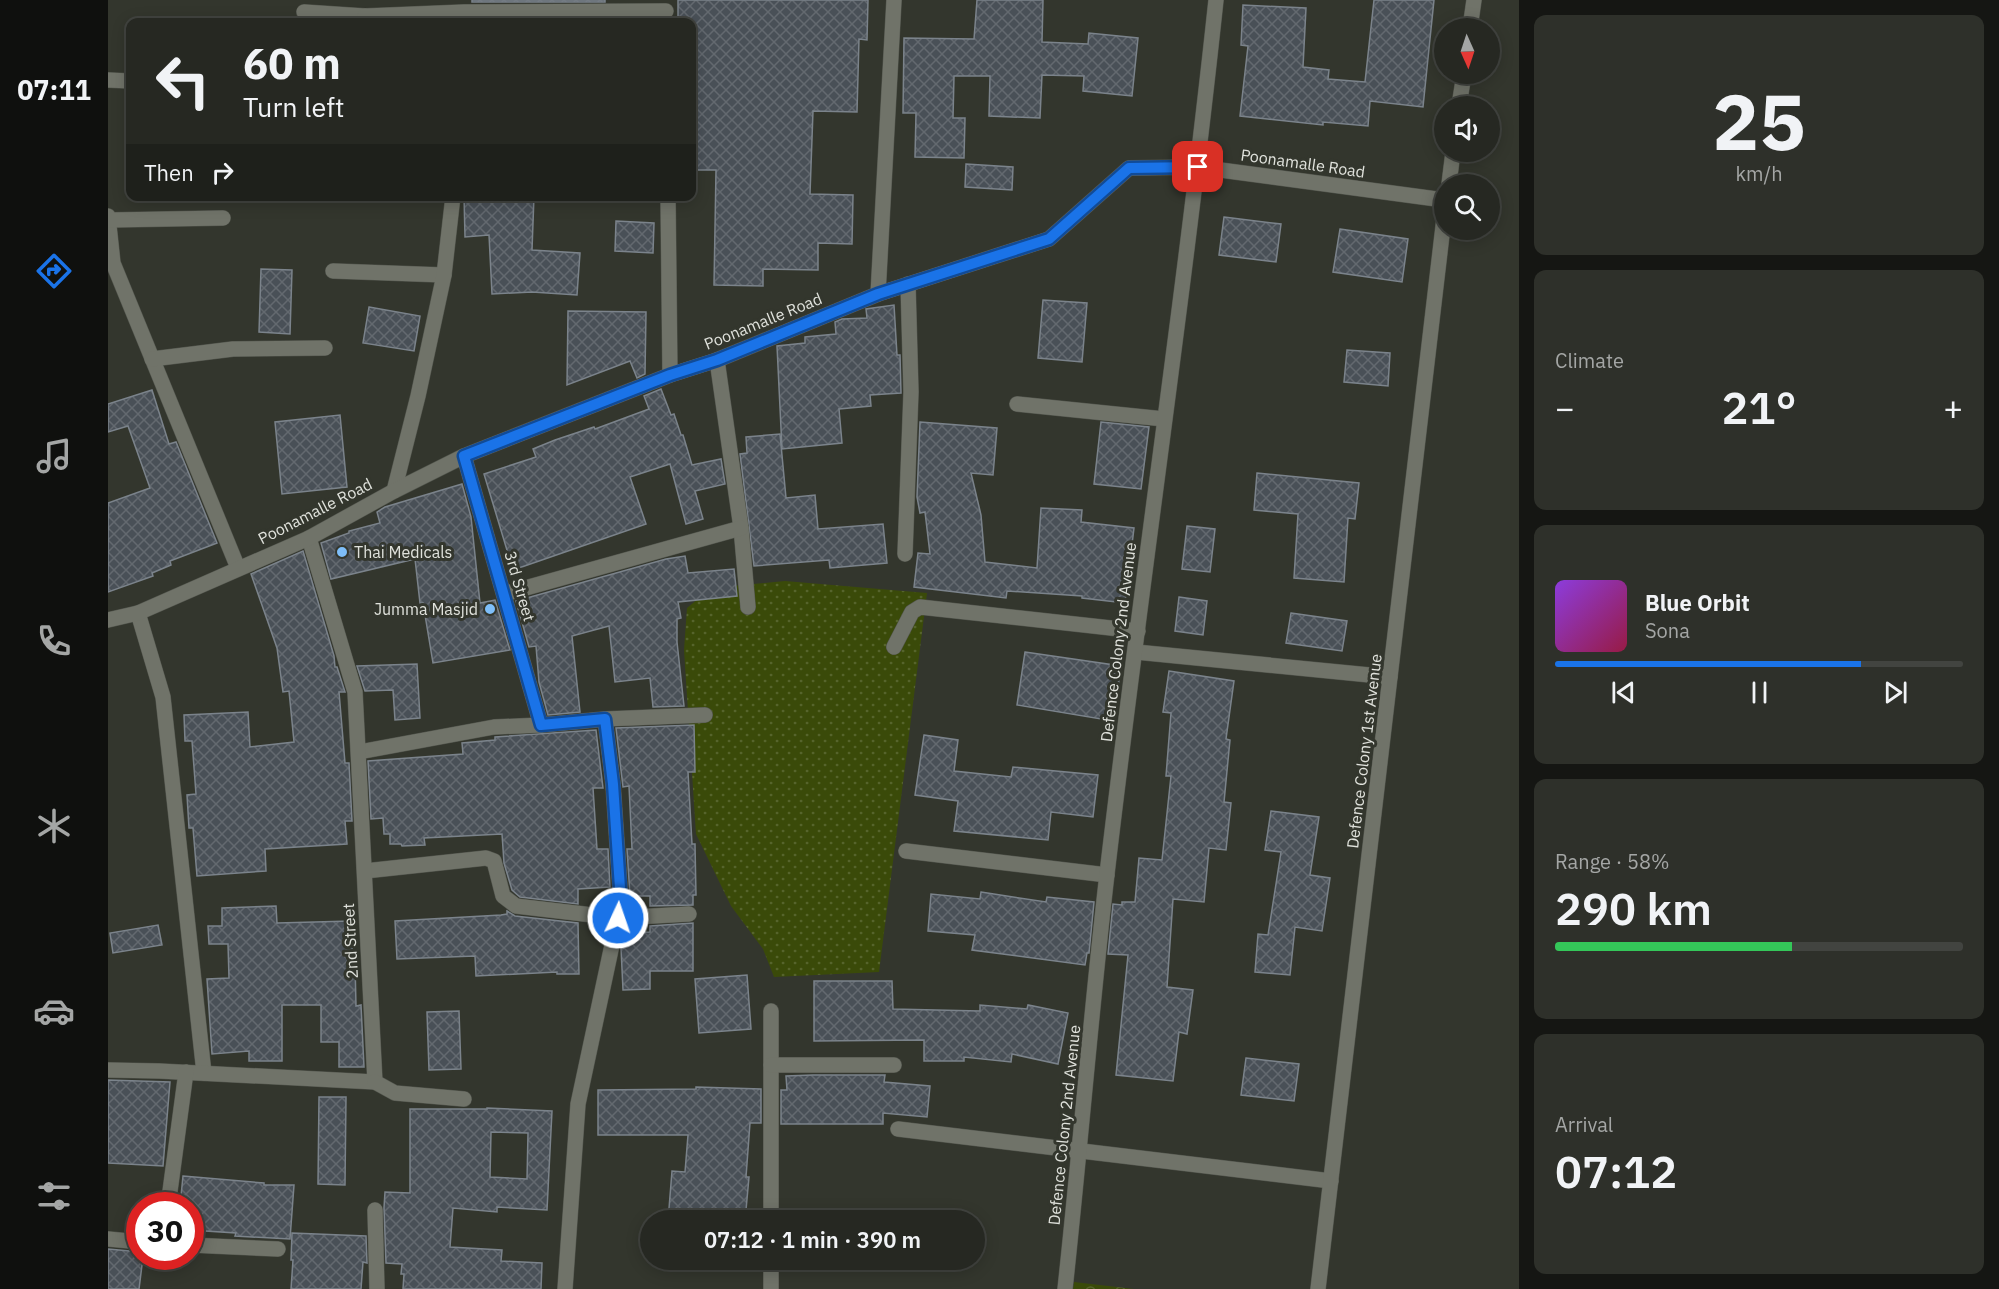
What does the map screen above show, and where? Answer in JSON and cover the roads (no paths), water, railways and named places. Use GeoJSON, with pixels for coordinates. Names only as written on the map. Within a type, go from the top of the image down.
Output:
{"type":"FeatureCollection","features":[{"type":"Feature","properties":{"kind":"street"},"geometry":{"type":"LineString","coordinates":[[878,294],[894,0]]}},
{"type":"Feature","properties":{"kind":"street","name":"Defence Colony 2nd Avenue"},"geometry":{"type":"LineString","coordinates":[[1065,1289],[1107,874],[1198,167],[1216,0]]}},
{"type":"Feature","properties":{"kind":"street"},"geometry":{"type":"LineString","coordinates":[[1471,18],[1474,0]]}},
{"type":"Feature","properties":{"kind":"street"},"geometry":{"type":"LineString","coordinates":[[414,18],[666,11]]}},
{"type":"Feature","properties":{"kind":"street"},"geometry":{"type":"LineString","coordinates":[[304,12],[356,18]]}},
{"type":"Feature","properties":{"kind":"street"},"geometry":{"type":"LineString","coordinates":[[108,80],[126,81]]}},
{"type":"Feature","properties":{"kind":"street","name":"Poonamalle Road"},"geometry":{"type":"LineString","coordinates":[[108,620],[138,613],[309,538],[464,456],[670,375],[717,360],[878,294],[1049,239],[1129,168],[1198,167],[1434,199]]}},
{"type":"Feature","properties":{"kind":"street"},"geometry":{"type":"LineString","coordinates":[[394,491],[418,396],[444,275],[452,201]]}},
{"type":"Feature","properties":{"kind":"street"},"geometry":{"type":"LineString","coordinates":[[668,201],[670,375]]}},
{"type":"Feature","properties":{"kind":"street"},"geometry":{"type":"LineString","coordinates":[[223,218],[109,218],[113,263],[238,568]]}},
{"type":"Feature","properties":{"kind":"street","name":"Defence Colony 1st Avenue"},"geometry":{"type":"LineString","coordinates":[[1318,1289],[1441,240]]}},
{"type":"Feature","properties":{"kind":"street"},"geometry":{"type":"LineString","coordinates":[[333,270],[444,275]]}},
{"type":"Feature","properties":{"kind":"street"},"geometry":{"type":"LineString","coordinates":[[904,554],[911,392],[908,284]]}},
{"type":"Feature","properties":{"kind":"street"},"geometry":{"type":"LineString","coordinates":[[152,359],[233,349],[325,348]]}},
{"type":"Feature","properties":{"kind":"street"},"geometry":{"type":"LineString","coordinates":[[717,360],[741,528],[748,607]]}},
{"type":"Feature","properties":{"kind":"street"},"geometry":{"type":"LineString","coordinates":[[1017,404],[1164,419]]}},
{"type":"Feature","properties":{"kind":"street","name":"3rd Street"},"geometry":{"type":"LineString","coordinates":[[464,456],[541,725]]}},
{"type":"Feature","properties":{"kind":"street"},"geometry":{"type":"LineString","coordinates":[[504,594],[741,528]]}},
{"type":"Feature","properties":{"kind":"street","name":"2nd Street"},"geometry":{"type":"LineString","coordinates":[[309,538],[355,692],[375,1082]]}},
{"type":"Feature","properties":{"kind":"street"},"geometry":{"type":"LineString","coordinates":[[894,647],[912,612],[920,607],[1138,631]]}},
{"type":"Feature","properties":{"kind":"street"},"geometry":{"type":"LineString","coordinates":[[138,613],[163,697],[204,1073]]}},
{"type":"Feature","properties":{"kind":"street"},"geometry":{"type":"LineString","coordinates":[[1136,652],[1390,677]]}},
{"type":"Feature","properties":{"kind":"street"},"geometry":{"type":"LineString","coordinates":[[359,752],[494,727],[705,715]]}},
{"type":"Feature","properties":{"kind":"street"},"geometry":{"type":"LineString","coordinates":[[565,1289],[578,1104],[621,903],[613,784],[605,719]]}},
{"type":"Feature","properties":{"kind":"street"},"geometry":{"type":"LineString","coordinates":[[906,851],[1107,874]]}},
{"type":"Feature","properties":{"kind":"street"},"geometry":{"type":"LineString","coordinates":[[365,871],[486,858],[494,861],[502,896],[516,906],[618,918],[689,914]]}},
{"type":"Feature","properties":{"kind":"street"},"geometry":{"type":"LineString","coordinates":[[771,1011],[771,1210]]}},
{"type":"Feature","properties":{"kind":"street"},"geometry":{"type":"LineString","coordinates":[[771,1065],[894,1065]]}},
{"type":"Feature","properties":{"kind":"street"},"geometry":{"type":"LineString","coordinates":[[108,1070],[375,1082],[395,1093],[464,1099]]}},
{"type":"Feature","properties":{"kind":"street"},"geometry":{"type":"LineString","coordinates":[[170,1192],[186,1072]]}},
{"type":"Feature","properties":{"kind":"street"},"geometry":{"type":"LineString","coordinates":[[898,1129],[1331,1181]]}},
{"type":"Feature","properties":{"kind":"street"},"geometry":{"type":"LineString","coordinates":[[375,1210],[377,1289]]}},
{"type":"Feature","properties":{"kind":"street"},"geometry":{"type":"LineString","coordinates":[[108,1239],[126,1241]]}},
{"type":"Feature","properties":{"kind":"street"},"geometry":{"type":"LineString","coordinates":[[204,1246],[278,1249]]}},
{"type":"Feature","properties":{"kind":"street"},"geometry":{"type":"LineString","coordinates":[[771,1270],[771,1289]]}},
{"type":"Feature","properties":{"kind":"place","name":"Thai Medicals"},"geometry":{"type":"Point","coordinates":[342,552]}},
{"type":"Feature","properties":{"kind":"place","name":"Jumma Masjid"},"geometry":{"type":"Point","coordinates":[490,609]}}]}
